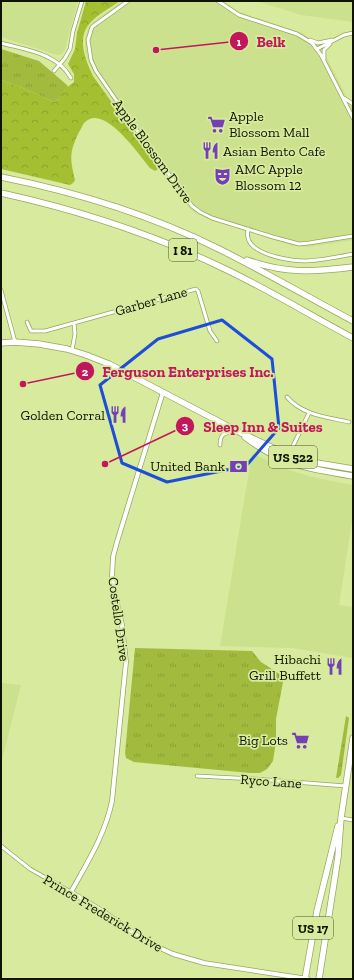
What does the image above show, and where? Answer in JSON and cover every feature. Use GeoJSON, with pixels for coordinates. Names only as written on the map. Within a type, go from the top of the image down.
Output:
{"type":"FeatureCollection","features":[{"type":"Feature","properties":{"kind":"highway","name":"I 81"},"geometry":{"type":"LineString","coordinates":[[1,177],[100,202],[159,223],[220,249],[353,321]]}},
{"type":"Feature","properties":{"kind":"highway","name":"I 81"},"geometry":{"type":"LineString","coordinates":[[1,193],[62,208],[129,228],[244,278],[353,338]]}},
{"type":"Feature","properties":{"kind":"highway"},"geometry":{"type":"LineString","coordinates":[[220,249],[254,262],[282,270],[306,272],[353,267]]}},
{"type":"Feature","properties":{"kind":"highway","name":"US 522"},"geometry":{"type":"LineString","coordinates":[[1,343],[15,342],[39,344],[72,350],[109,364],[237,431],[290,456],[317,463],[353,469]]}},
{"type":"Feature","properties":{"kind":"highway","name":"US 522"},"geometry":{"type":"LineString","coordinates":[[237,431],[265,451],[290,463],[311,469],[353,476]]}},
{"type":"Feature","properties":{"kind":"highway","name":"US 17"},"geometry":{"type":"LineString","coordinates":[[319,979],[338,857],[341,818],[353,738]]}},
{"type":"Feature","properties":{"kind":"highway","name":"US 17"},"geometry":{"type":"LineString","coordinates":[[306,979],[317,911],[335,835],[341,818]]}},
{"type":"Feature","properties":{"kind":"street"},"geometry":{"type":"LineString","coordinates":[[54,71],[70,49],[73,31],[82,1]]}},
{"type":"Feature","properties":{"kind":"street","name":"Apple Blossom Drive"},"geometry":{"type":"LineString","coordinates":[[128,1],[97,23],[88,35],[88,44],[92,63],[136,129],[192,206],[212,218],[299,244],[353,236]]}},
{"type":"Feature","properties":{"kind":"street"},"geometry":{"type":"LineString","coordinates":[[218,1],[239,15],[318,42],[353,33]]}},
{"type":"Feature","properties":{"kind":"street"},"geometry":{"type":"LineString","coordinates":[[317,49],[339,37]]}},
{"type":"Feature","properties":{"kind":"street"},"geometry":{"type":"LineString","coordinates":[[324,61],[325,48],[339,37]]}},
{"type":"Feature","properties":{"kind":"street"},"geometry":{"type":"LineString","coordinates":[[307,39],[317,49],[324,61],[353,118]]}},
{"type":"Feature","properties":{"kind":"street"},"geometry":{"type":"LineString","coordinates":[[1,43],[48,57],[60,64],[71,78]]}},
{"type":"Feature","properties":{"kind":"street"},"geometry":{"type":"LineString","coordinates":[[342,97],[353,104]]}},
{"type":"Feature","properties":{"kind":"street"},"geometry":{"type":"LineString","coordinates":[[349,110],[353,108]]}},
{"type":"Feature","properties":{"kind":"street"},"geometry":{"type":"LineString","coordinates":[[248,229],[248,238],[253,246],[267,254],[279,257],[304,261],[353,254]]}},
{"type":"Feature","properties":{"kind":"street","name":"Garber Lane"},"geometry":{"type":"LineString","coordinates":[[27,322],[30,329],[34,332],[45,331],[196,289],[198,291],[210,331],[217,341]]}},
{"type":"Feature","properties":{"kind":"street"},"geometry":{"type":"LineString","coordinates":[[1,290],[15,342]]}},
{"type":"Feature","properties":{"kind":"street"},"geometry":{"type":"LineString","coordinates":[[72,350],[76,334],[74,323]]}},
{"type":"Feature","properties":{"kind":"street","name":"Costello Drive"},"geometry":{"type":"LineString","coordinates":[[71,892],[99,842],[112,801],[126,662],[122,625],[112,584],[112,563],[119,535],[163,392]]}},
{"type":"Feature","properties":{"kind":"street"},"geometry":{"type":"LineString","coordinates":[[287,396],[291,402],[309,413],[349,422]]}},
{"type":"Feature","properties":{"kind":"street"},"geometry":{"type":"LineString","coordinates":[[290,463],[290,456],[293,446],[309,413]]}},
{"type":"Feature","properties":{"kind":"street"},"geometry":{"type":"LineString","coordinates":[[220,445],[220,438],[222,435],[237,431]]}},
{"type":"Feature","properties":{"kind":"street","name":"Ryco Lane"},"geometry":{"type":"LineString","coordinates":[[197,776],[346,786]]}},
{"type":"Feature","properties":{"kind":"street"},"geometry":{"type":"LineString","coordinates":[[341,818],[353,820]]}},
{"type":"Feature","properties":{"kind":"street","name":"Prince Frederick Drive"},"geometry":{"type":"LineString","coordinates":[[1,846],[30,869],[104,912],[145,940],[173,954],[204,963],[306,979]]}},
{"type":"Feature","properties":{"kind":"highlighted area"},"geometry":{"type":"Polygon","coordinates":[[[222,320],[272,359],[279,428],[246,466],[167,482],[122,463],[100,385],[158,339],[222,320]]]}},
{"type":"Feature","properties":{"kind":"shaded area"},"geometry":{"type":"Polygon","coordinates":[[[1,1],[78,1],[65,49],[62,54],[57,55],[1,37],[1,1]]]}},
{"type":"Feature","properties":{"kind":"shaded area","name":"Apple Blossom Mall"},"geometry":{"type":"Polygon","coordinates":[[[122,1],[223,1],[240,12],[302,33],[316,43],[324,52],[353,109],[353,240],[309,247],[293,246],[211,220],[195,213],[189,208],[94,73],[88,61],[85,50],[85,39],[88,28],[95,20],[122,1]]]}},
{"type":"Feature","properties":{"kind":"shaded area"},"geometry":{"type":"Polygon","coordinates":[[[257,1],[353,1],[353,22],[301,15],[257,1]]]}},
{"type":"Feature","properties":{"kind":"shaded area"},"geometry":{"type":"Polygon","coordinates":[[[252,453],[298,473],[353,485],[353,515],[339,605],[353,607],[353,658],[292,648],[220,646],[252,453]]]}},
{"type":"Feature","properties":{"kind":"shaded area"},"geometry":{"type":"Polygon","coordinates":[[[1,683],[21,685],[1,764],[1,683]]]}},
{"type":"Feature","properties":{"kind":"green space"},"geometry":{"type":"Polygon","coordinates":[[[86,1],[120,1],[100,14],[86,29],[83,42],[85,57],[93,76],[158,169],[155,171],[150,168],[131,144],[113,126],[96,118],[85,122],[76,139],[71,156],[75,180],[70,185],[1,169],[1,80],[54,102],[58,100],[66,88],[74,82],[74,74],[68,64],[75,49],[77,33],[86,1]]]}},
{"type":"Feature","properties":{"kind":"green space"},"geometry":{"type":"Polygon","coordinates":[[[1,49],[39,61],[68,87],[59,99],[54,102],[1,80],[1,49]]]}},
{"type":"Feature","properties":{"kind":"green space"},"geometry":{"type":"Polygon","coordinates":[[[135,648],[252,651],[261,662],[281,675],[283,682],[276,719],[276,741],[273,761],[267,769],[260,773],[250,773],[134,762],[126,758],[125,753],[135,648]]]}},
{"type":"Feature","properties":{"kind":"green space"},"geometry":{"type":"Polygon","coordinates":[[[346,716],[349,718],[341,775],[336,778],[346,716]]]}},
{"type":"Feature","properties":{"kind":"place","name":"Belk"},"geometry":{"type":"Point","coordinates":[156,50]}},
{"type":"Feature","properties":{"kind":"place","name":"Apple Blossom Mall"},"geometry":{"type":"Point","coordinates":[216,124]}},
{"type":"Feature","properties":{"kind":"place","name":"Asian Bento Cafe"},"geometry":{"type":"Point","coordinates":[210,151]}},
{"type":"Feature","properties":{"kind":"place","name":"AMC Apple Blossom 12"},"geometry":{"type":"Point","coordinates":[222,177]}},
{"type":"Feature","properties":{"kind":"place","name":"Ferguson Enterprises Inc."},"geometry":{"type":"Point","coordinates":[23,384]}},
{"type":"Feature","properties":{"kind":"place","name":"Golden Corral"},"geometry":{"type":"Point","coordinates":[118,415]}},
{"type":"Feature","properties":{"kind":"place","name":"Sleep Inn & Suites"},"geometry":{"type":"Point","coordinates":[105,464]}},
{"type":"Feature","properties":{"kind":"place","name":"United Bank"},"geometry":{"type":"Point","coordinates":[238,466]}},
{"type":"Feature","properties":{"kind":"place","name":"Hibachi Grill Buffett"},"geometry":{"type":"Point","coordinates":[334,667]}},
{"type":"Feature","properties":{"kind":"place","name":"Big Lots"},"geometry":{"type":"Point","coordinates":[301,740]}}]}
